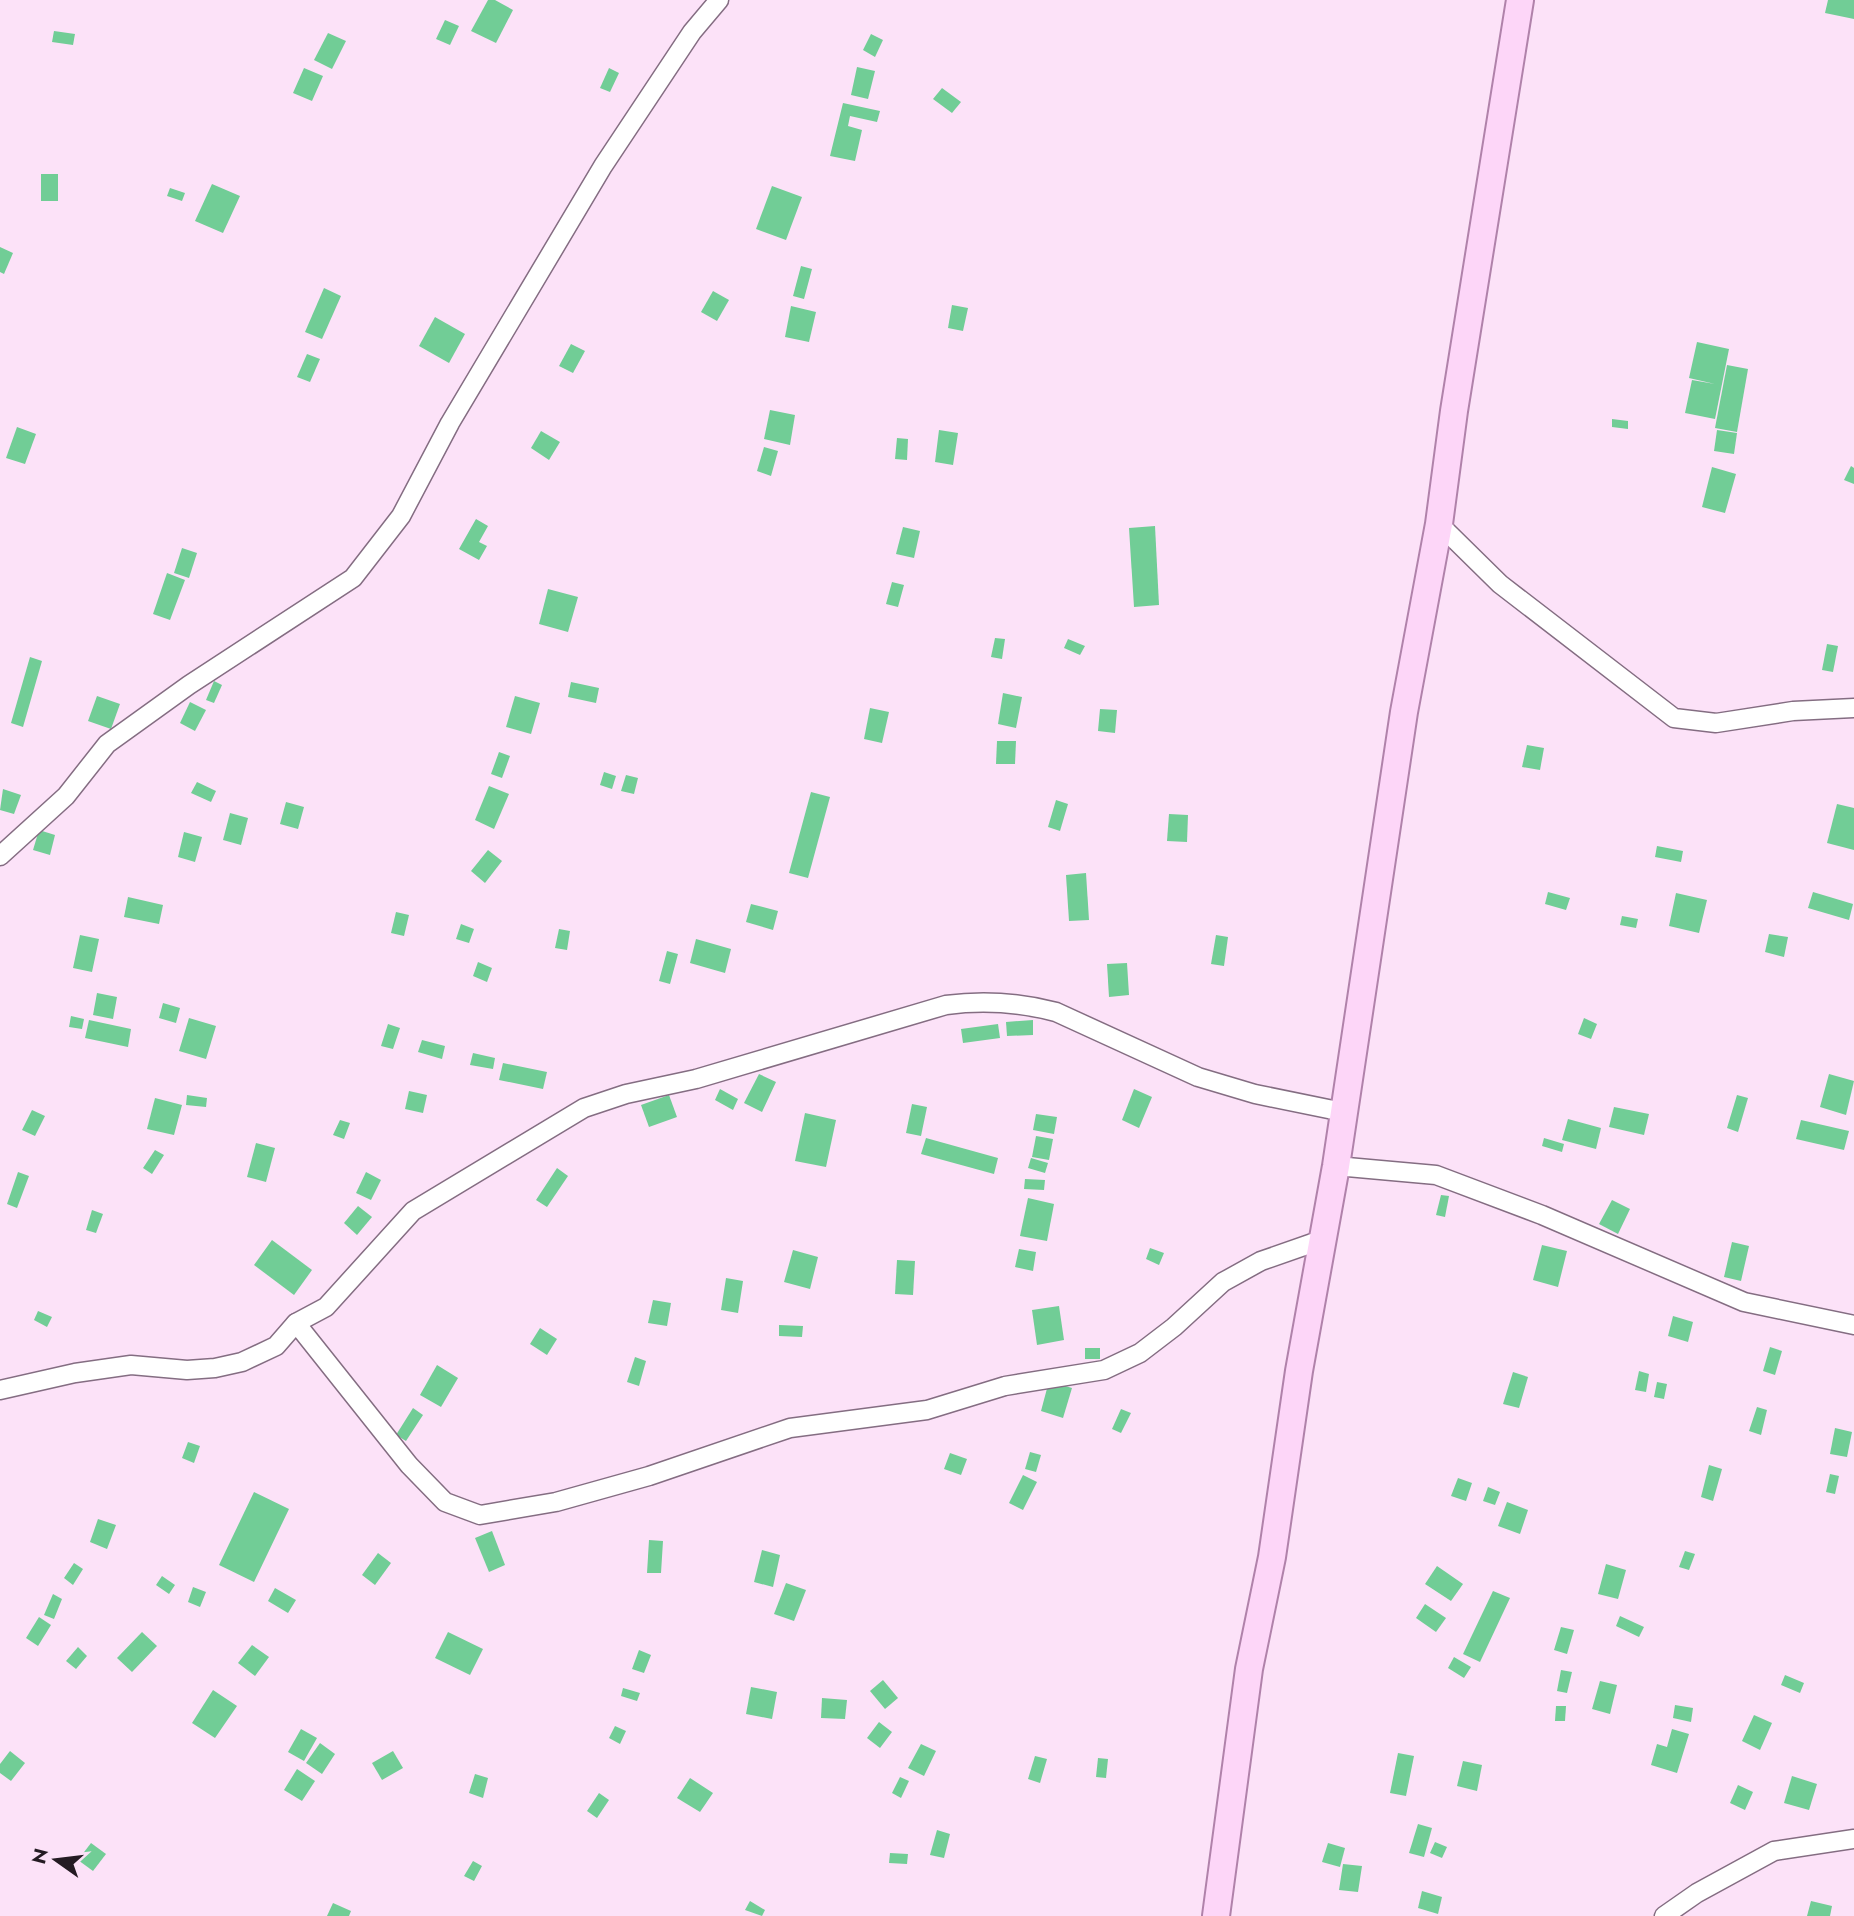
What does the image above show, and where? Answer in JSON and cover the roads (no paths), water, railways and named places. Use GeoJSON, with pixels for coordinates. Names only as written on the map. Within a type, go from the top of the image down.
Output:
{"type":"FeatureCollection","features":[{"type":"Feature","properties":{"kind":"main road"},"geometry":{"type":"LineString","coordinates":[[1216,1916],[1249,1669],[1272,1557],[1299,1371],[1336,1166],[1404,712],[1439,524],[1454,411],[1520,0]]}},
{"type":"Feature","properties":{"kind":"street"},"geometry":{"type":"LineString","coordinates":[[0,856],[66,796],[107,744],[189,685],[354,578],[401,516],[450,422],[603,166],[692,32],[719,0]]}},
{"type":"Feature","properties":{"kind":"street"},"geometry":{"type":"LineString","coordinates":[[1439,524],[1500,584],[1674,718],[1716,723],[1793,711],[1854,708]]}},
{"type":"Feature","properties":{"kind":"street"},"geometry":{"type":"LineString","coordinates":[[0,1390],[75,1373],[131,1365],[215,1368],[242,1362],[276,1346],[296,1323],[326,1307],[413,1211],[584,1108],[626,1094],[696,1079],[946,1005],[982,1000],[1031,1005],[1056,1012],[1198,1077],[1255,1094],[1343,1112]]}},
{"type":"Feature","properties":{"kind":"street"},"geometry":{"type":"LineString","coordinates":[[1336,1166],[1436,1175],[1542,1215],[1744,1302],[1854,1325]]}},
{"type":"Feature","properties":{"kind":"street"},"geometry":{"type":"LineString","coordinates":[[296,1323],[409,1465],[445,1502],[480,1516],[556,1502],[649,1476],[790,1428],[927,1410],[1005,1386],[1104,1370],[1140,1353],[1174,1328],[1223,1282],[1261,1261],[1324,1239]]}},
{"type":"Feature","properties":{"kind":"street"},"geometry":{"type":"LineString","coordinates":[[1664,1916],[1697,1893],[1774,1851],[1854,1839]]}}]}
